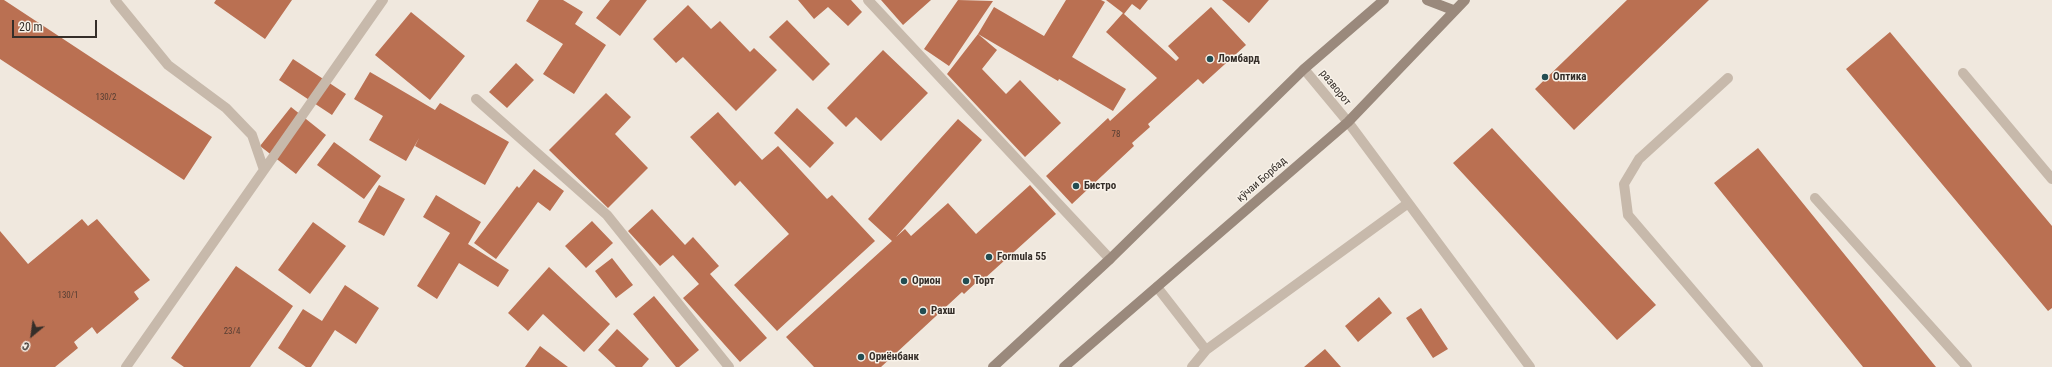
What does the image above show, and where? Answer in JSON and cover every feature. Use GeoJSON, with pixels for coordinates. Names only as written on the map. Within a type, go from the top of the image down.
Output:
{"type":"FeatureCollection","features":[{"type":"Feature","properties":{"kind":"main road"},"geometry":{"type":"LineString","coordinates":[[993,367],[1110,259],[1304,69],[1384,0]]}},
{"type":"Feature","properties":{"kind":"main road"},"geometry":{"type":"LineString","coordinates":[[1427,0],[1453,10]]}},
{"type":"Feature","properties":{"kind":"main road","name":"кӯчаи Борбад"},"geometry":{"type":"LineString","coordinates":[[1064,367],[1348,122],[1453,10],[1465,0]]}},
{"type":"Feature","properties":{"kind":"street"},"geometry":{"type":"LineString","coordinates":[[115,0],[168,65],[226,108],[252,135],[264,170]]}},
{"type":"Feature","properties":{"kind":"street"},"geometry":{"type":"LineString","coordinates":[[126,367],[383,0]]}},
{"type":"Feature","properties":{"kind":"street"},"geometry":{"type":"LineString","coordinates":[[868,0],[1110,259]]}},
{"type":"Feature","properties":{"kind":"street","name":"разворот"},"geometry":{"type":"LineString","coordinates":[[1304,69],[1348,122],[1407,204],[1530,367]]}},
{"type":"Feature","properties":{"kind":"street"},"geometry":{"type":"LineString","coordinates":[[1963,73],[2052,179]]}},
{"type":"Feature","properties":{"kind":"street"},"geometry":{"type":"LineString","coordinates":[[1728,78],[1639,159],[1624,184],[1628,215],[1758,367]]}},
{"type":"Feature","properties":{"kind":"street"},"geometry":{"type":"LineString","coordinates":[[476,99],[607,215],[729,367]]}},
{"type":"Feature","properties":{"kind":"street"},"geometry":{"type":"LineString","coordinates":[[1815,198],[1967,367]]}},
{"type":"Feature","properties":{"kind":"street"},"geometry":{"type":"LineString","coordinates":[[1192,367],[1206,350],[1407,204]]}},
{"type":"Feature","properties":{"kind":"street"},"geometry":{"type":"LineString","coordinates":[[1157,286],[1206,350]]}},
{"type":"Feature","properties":{"kind":"building"},"geometry":{"type":"Polygon","coordinates":[[[0,0],[4,0],[212,137],[184,180],[0,59],[0,0]]]}},
{"type":"Feature","properties":{"kind":"building"},"geometry":{"type":"Polygon","coordinates":[[[216,0],[292,0],[265,39],[214,3],[216,0]]]}},
{"type":"Feature","properties":{"kind":"building"},"geometry":{"type":"Polygon","coordinates":[[[539,0],[563,0],[583,12],[575,24],[606,45],[574,94],[543,74],[563,44],[526,21],[539,0]]]}},
{"type":"Feature","properties":{"kind":"building"},"geometry":{"type":"Polygon","coordinates":[[[610,0],[647,0],[620,36],[596,18],[610,0]]]}},
{"type":"Feature","properties":{"kind":"building"},"geometry":{"type":"Polygon","coordinates":[[[798,0],[851,0],[862,12],[848,26],[828,7],[814,19],[798,0]]]}},
{"type":"Feature","properties":{"kind":"building"},"geometry":{"type":"Polygon","coordinates":[[[881,0],[931,0],[903,25],[881,0]]]}},
{"type":"Feature","properties":{"kind":"building"},"geometry":{"type":"Polygon","coordinates":[[[958,0],[993,1],[949,66],[924,49],[958,0]]]}},
{"type":"Feature","properties":{"kind":"building"},"geometry":{"type":"Polygon","coordinates":[[[1066,0],[1101,0],[1105,2],[1072,57],[1126,89],[1113,111],[978,34],[994,7],[1044,36],[1066,0]]]}},
{"type":"Feature","properties":{"kind":"building"},"geometry":{"type":"Polygon","coordinates":[[[1106,0],[1148,0],[1140,10],[1132,4],[1124,14],[1176,61],[1179,58],[1168,46],[1211,7],[1246,45],[1203,84],[1198,79],[1148,124],[1150,127],[1132,143],[1134,146],[1072,204],[1046,176],[1108,118],[1110,121],[1157,78],[1106,32],[1123,13],[1106,0]]]}},
{"type":"Feature","properties":{"kind":"building"},"geometry":{"type":"Polygon","coordinates":[[[1222,0],[1269,0],[1249,23],[1222,0]]]}},
{"type":"Feature","properties":{"kind":"building"},"geometry":{"type":"Polygon","coordinates":[[[1627,0],[1709,0],[1574,130],[1535,89],[1627,0]]]}},
{"type":"Feature","properties":{"kind":"building"},"geometry":{"type":"Polygon","coordinates":[[[688,5],[711,29],[720,21],[750,52],[754,48],[777,70],[736,111],[683,57],[676,63],[653,39],[688,5]]]}},
{"type":"Feature","properties":{"kind":"building"},"geometry":{"type":"Polygon","coordinates":[[[411,12],[465,56],[430,100],[375,55],[411,12]]]}},
{"type":"Feature","properties":{"kind":"building"},"geometry":{"type":"Polygon","coordinates":[[[787,20],[830,64],[813,81],[769,37],[787,20]]]}},
{"type":"Feature","properties":{"kind":"building"},"geometry":{"type":"Polygon","coordinates":[[[1890,32],[2052,226],[2052,308],[2048,311],[1846,69],[1890,32]]]}},
{"type":"Feature","properties":{"kind":"building"},"geometry":{"type":"Polygon","coordinates":[[[978,34],[997,50],[982,69],[1006,94],[1020,80],[1061,123],[1025,157],[947,74],[978,34]]]}},
{"type":"Feature","properties":{"kind":"building"},"geometry":{"type":"Polygon","coordinates":[[[883,50],[928,93],[881,141],[856,117],[846,127],[827,108],[883,50]]]}},
{"type":"Feature","properties":{"kind":"building"},"geometry":{"type":"Polygon","coordinates":[[[293,59],[346,94],[332,115],[279,80],[293,59]]]}},
{"type":"Feature","properties":{"kind":"building"},"geometry":{"type":"Polygon","coordinates":[[[516,63],[534,80],[507,108],[489,92],[516,63]]]}},
{"type":"Feature","properties":{"kind":"building"},"geometry":{"type":"Polygon","coordinates":[[[370,72],[435,110],[440,103],[509,142],[485,185],[415,146],[419,138],[406,161],[369,140],[383,116],[354,99],[370,72]]]}},
{"type":"Feature","properties":{"kind":"building"},"geometry":{"type":"Polygon","coordinates":[[[606,93],[631,117],[615,134],[648,168],[608,208],[549,150],[606,93]]]}},
{"type":"Feature","properties":{"kind":"building"},"geometry":{"type":"Polygon","coordinates":[[[291,107],[326,135],[296,174],[260,146],[291,107]]]}},
{"type":"Feature","properties":{"kind":"building"},"geometry":{"type":"Polygon","coordinates":[[[797,108],[834,143],[810,168],[774,133],[797,108]]]}},
{"type":"Feature","properties":{"kind":"building"},"geometry":{"type":"Polygon","coordinates":[[[718,112],[762,160],[778,146],[827,199],[832,195],[875,241],[777,331],[734,285],[789,234],[740,181],[735,186],[690,137],[718,112]]]}},
{"type":"Feature","properties":{"kind":"building"},"geometry":{"type":"Polygon","coordinates":[[[958,119],[982,140],[896,237],[905,229],[911,236],[948,203],[976,234],[1030,185],[1056,214],[984,279],[982,277],[964,294],[962,292],[881,367],[814,367],[786,337],[892,241],[868,219],[958,119]]]}},
{"type":"Feature","properties":{"kind":"building"},"geometry":{"type":"Polygon","coordinates":[[[1492,128],[1656,305],[1617,340],[1453,163],[1492,128]]]}},
{"type":"Feature","properties":{"kind":"building"},"geometry":{"type":"Polygon","coordinates":[[[334,142],[381,176],[364,199],[317,165],[334,142]]]}},
{"type":"Feature","properties":{"kind":"building"},"geometry":{"type":"Polygon","coordinates":[[[1758,148],[1936,367],[1863,367],[1714,183],[1758,148]]]}},
{"type":"Feature","properties":{"kind":"building"},"geometry":{"type":"Polygon","coordinates":[[[534,169],[564,191],[550,211],[538,202],[496,259],[474,243],[517,186],[519,188],[534,169]]]}},
{"type":"Feature","properties":{"kind":"building"},"geometry":{"type":"Polygon","coordinates":[[[379,185],[405,199],[384,236],[358,222],[379,185]]]}},
{"type":"Feature","properties":{"kind":"building"},"geometry":{"type":"Polygon","coordinates":[[[436,195],[481,222],[468,244],[509,270],[498,287],[459,263],[437,299],[417,286],[450,233],[423,217],[436,195]]]}},
{"type":"Feature","properties":{"kind":"building"},"geometry":{"type":"Polygon","coordinates":[[[652,209],[685,245],[693,237],[719,266],[710,274],[767,338],[740,362],[683,298],[699,284],[673,255],[660,266],[628,231],[652,209]]]}},
{"type":"Feature","properties":{"kind":"building"},"geometry":{"type":"Polygon","coordinates":[[[82,219],[88,226],[97,219],[150,280],[134,292],[139,299],[97,334],[92,327],[74,342],[78,348],[55,367],[0,367],[0,231],[28,264],[82,219]]]}},
{"type":"Feature","properties":{"kind":"building"},"geometry":{"type":"Polygon","coordinates":[[[592,221],[613,243],[586,268],[565,246],[592,221]]]}},
{"type":"Feature","properties":{"kind":"building"},"geometry":{"type":"Polygon","coordinates":[[[313,222],[346,246],[310,294],[278,270],[313,222]]]}},
{"type":"Feature","properties":{"kind":"building"},"geometry":{"type":"Polygon","coordinates":[[[612,258],[633,285],[616,298],[595,271],[612,258]]]}},
{"type":"Feature","properties":{"kind":"building"},"geometry":{"type":"Polygon","coordinates":[[[236,266],[293,306],[250,367],[184,367],[171,358],[236,266]]]}},
{"type":"Feature","properties":{"kind":"building"},"geometry":{"type":"Polygon","coordinates":[[[549,267],[610,324],[584,352],[543,314],[528,331],[508,313],[549,267]]]}},
{"type":"Feature","properties":{"kind":"building"},"geometry":{"type":"Polygon","coordinates":[[[345,285],[379,308],[356,344],[335,330],[311,367],[306,367],[278,348],[303,309],[322,321],[345,285]]]}},
{"type":"Feature","properties":{"kind":"building"},"geometry":{"type":"Polygon","coordinates":[[[654,296],[699,350],[679,367],[676,367],[633,314],[654,296]]]}},
{"type":"Feature","properties":{"kind":"building"},"geometry":{"type":"Polygon","coordinates":[[[1379,297],[1392,313],[1358,342],[1345,326],[1379,297]]]}},
{"type":"Feature","properties":{"kind":"building"},"geometry":{"type":"Polygon","coordinates":[[[1421,308],[1448,349],[1433,358],[1406,318],[1421,308]]]}},
{"type":"Feature","properties":{"kind":"building"},"geometry":{"type":"Polygon","coordinates":[[[617,329],[649,359],[642,367],[616,367],[598,350],[617,329]]]}},
{"type":"Feature","properties":{"kind":"building"},"geometry":{"type":"Polygon","coordinates":[[[540,346],[568,367],[525,367],[540,346]]]}},
{"type":"Feature","properties":{"kind":"building"},"geometry":{"type":"Polygon","coordinates":[[[1325,349],[1341,367],[1304,367],[1325,349]]]}},
{"type":"Feature","properties":{"kind":"place","name":"Ломбард"},"geometry":{"type":"Point","coordinates":[1210,59]}},
{"type":"Feature","properties":{"kind":"place","name":"Оптика"},"geometry":{"type":"Point","coordinates":[1545,77]}},
{"type":"Feature","properties":{"kind":"place","name":"Бистро"},"geometry":{"type":"Point","coordinates":[1076,186]}},
{"type":"Feature","properties":{"kind":"place","name":"Formula 55"},"geometry":{"type":"Point","coordinates":[989,257]}},
{"type":"Feature","properties":{"kind":"place","name":"Орион"},"geometry":{"type":"Point","coordinates":[904,281]}},
{"type":"Feature","properties":{"kind":"place","name":"Торт"},"geometry":{"type":"Point","coordinates":[966,281]}},
{"type":"Feature","properties":{"kind":"place","name":"Рахш"},"geometry":{"type":"Point","coordinates":[923,311]}},
{"type":"Feature","properties":{"kind":"place","name":"Ориёнбанк"},"geometry":{"type":"Point","coordinates":[861,357]}}]}
